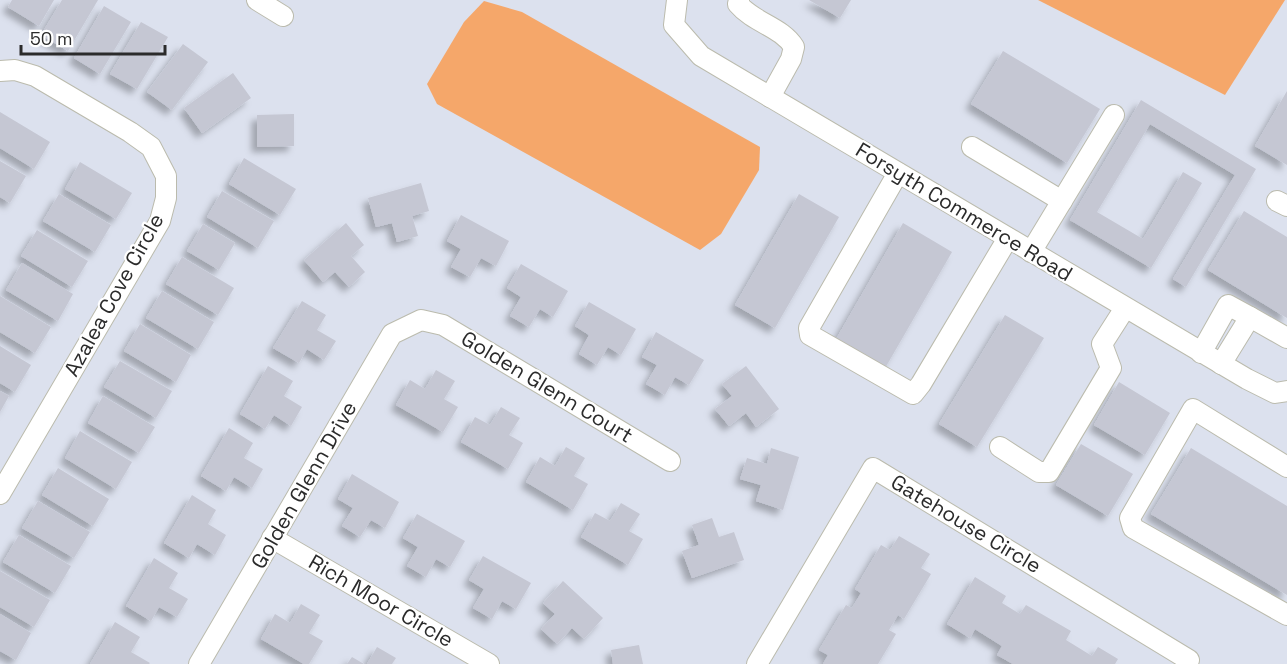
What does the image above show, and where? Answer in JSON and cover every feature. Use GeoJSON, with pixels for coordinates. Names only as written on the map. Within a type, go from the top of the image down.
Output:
{"type":"FeatureCollection","features":[{"type":"Feature","properties":{"kind":"street"},"geometry":{"type":"LineString","coordinates":[[257,0],[284,16]]}},
{"type":"Feature","properties":{"kind":"street","name":"Forsyth Commerce Road"},"geometry":{"type":"LineString","coordinates":[[677,0],[674,24],[701,56],[1201,353],[1275,393],[1287,391]]}},
{"type":"Feature","properties":{"kind":"street"},"geometry":{"type":"LineString","coordinates":[[739,0],[738,4],[747,14],[788,37],[794,47],[791,59],[770,97]]}},
{"type":"Feature","properties":{"kind":"street","name":"Azalea Cove Circle"},"geometry":{"type":"LineString","coordinates":[[0,71],[15,70],[35,76],[137,137],[151,147],[166,176],[164,209],[160,221],[0,494]]}},
{"type":"Feature","properties":{"kind":"street"},"geometry":{"type":"LineString","coordinates":[[1031,252],[1113,115]]}},
{"type":"Feature","properties":{"kind":"street"},"geometry":{"type":"LineString","coordinates":[[972,147],[1062,201]]}},
{"type":"Feature","properties":{"kind":"street"},"geometry":{"type":"LineString","coordinates":[[898,173],[809,328],[810,335],[913,394],[1008,238]]}},
{"type":"Feature","properties":{"kind":"street"},"geometry":{"type":"LineString","coordinates":[[1201,353],[1228,305],[1287,338]]}},
{"type":"Feature","properties":{"kind":"street"},"geometry":{"type":"LineString","coordinates":[[1000,447],[1039,472],[1049,472],[1111,368],[1102,344],[1125,308]]}},
{"type":"Feature","properties":{"kind":"street"},"geometry":{"type":"LineString","coordinates":[[1221,364],[1250,317]]}},
{"type":"Feature","properties":{"kind":"street","name":"Golden Glenn Court"},"geometry":{"type":"LineString","coordinates":[[421,320],[443,325],[670,460]]}},
{"type":"Feature","properties":{"kind":"street","name":"Golden Glenn Drive"},"geometry":{"type":"LineString","coordinates":[[199,664],[392,334],[421,320]]}},
{"type":"Feature","properties":{"kind":"street"},"geometry":{"type":"LineString","coordinates":[[1287,467],[1193,410],[1130,518],[1133,528],[1287,615]]}},
{"type":"Feature","properties":{"kind":"street","name":"Gatehouse Circle"},"geometry":{"type":"LineString","coordinates":[[757,664],[873,468],[1189,660],[1186,664]]}},
{"type":"Feature","properties":{"kind":"street","name":"Rich Moor Circle"},"geometry":{"type":"LineString","coordinates":[[272,538],[489,664]]}},
{"type":"Feature","properties":{"kind":"shaded area"},"geometry":{"type":"Polygon","coordinates":[[[1038,0],[1285,0],[1225,95],[1038,0]]]}},
{"type":"Feature","properties":{"kind":"shaded area"},"geometry":{"type":"Polygon","coordinates":[[[484,1],[522,12],[760,147],[759,170],[721,234],[700,250],[437,104],[427,84],[464,22],[484,1]]]}},
{"type":"Feature","properties":{"kind":"building"},"geometry":{"type":"Polygon","coordinates":[[[12,0],[54,0],[39,26],[8,7],[12,0]]]}},
{"type":"Feature","properties":{"kind":"building"},"geometry":{"type":"Polygon","coordinates":[[[62,0],[98,0],[68,51],[41,35],[62,0]]]}},
{"type":"Feature","properties":{"kind":"building"},"geometry":{"type":"Polygon","coordinates":[[[809,0],[851,0],[840,18],[809,0]]]}},
{"type":"Feature","properties":{"kind":"building"},"geometry":{"type":"Polygon","coordinates":[[[104,6],[131,22],[100,74],[74,58],[104,6]]]}},
{"type":"Feature","properties":{"kind":"building"},"geometry":{"type":"Polygon","coordinates":[[[141,22],[168,37],[137,89],[110,74],[141,22]]]}},
{"type":"Feature","properties":{"kind":"building"},"geometry":{"type":"Polygon","coordinates":[[[183,44],[208,62],[172,110],[147,92],[183,44]]]}},
{"type":"Feature","properties":{"kind":"building"},"geometry":{"type":"Polygon","coordinates":[[[1003,51],[1100,109],[1067,163],[971,104],[1003,51]]]}},
{"type":"Feature","properties":{"kind":"building"},"geometry":{"type":"Polygon","coordinates":[[[233,73],[251,98],[202,133],[184,108],[233,73]]]}},
{"type":"Feature","properties":{"kind":"building"},"geometry":{"type":"Polygon","coordinates":[[[1287,91],[1287,165],[1255,146],[1287,91]]]}},
{"type":"Feature","properties":{"kind":"building"},"geometry":{"type":"Polygon","coordinates":[[[1141,100],[1256,169],[1186,287],[1173,279],[1235,175],[1150,124],[1097,212],[1143,239],[1183,172],[1202,183],[1151,268],[1070,220],[1141,100]]]}},
{"type":"Feature","properties":{"kind":"building"},"geometry":{"type":"Polygon","coordinates":[[[0,112],[50,142],[34,169],[0,148],[0,112]]]}},
{"type":"Feature","properties":{"kind":"building"},"geometry":{"type":"Polygon","coordinates":[[[294,114],[294,146],[257,147],[257,115],[294,114]]]}},
{"type":"Feature","properties":{"kind":"building"},"geometry":{"type":"Polygon","coordinates":[[[244,158],[296,189],[280,215],[229,184],[244,158]]]}},
{"type":"Feature","properties":{"kind":"building"},"geometry":{"type":"Polygon","coordinates":[[[0,161],[26,176],[10,203],[0,197],[0,161]]]}},
{"type":"Feature","properties":{"kind":"building"},"geometry":{"type":"Polygon","coordinates":[[[80,162],[132,193],[116,219],[65,189],[80,162]]]}},
{"type":"Feature","properties":{"kind":"building"},"geometry":{"type":"Polygon","coordinates":[[[421,183],[429,211],[412,216],[418,236],[397,242],[392,223],[376,227],[368,198],[421,183]]]}},
{"type":"Feature","properties":{"kind":"building"},"geometry":{"type":"Polygon","coordinates":[[[222,191],[274,221],[258,248],[207,217],[222,191]]]}},
{"type":"Feature","properties":{"kind":"building"},"geometry":{"type":"Polygon","coordinates":[[[59,194],[111,225],[95,252],[43,221],[59,194]]]}},
{"type":"Feature","properties":{"kind":"building"},"geometry":{"type":"Polygon","coordinates":[[[799,194],[839,217],[775,328],[735,305],[799,194]]]}},
{"type":"Feature","properties":{"kind":"building"},"geometry":{"type":"Polygon","coordinates":[[[1244,211],[1287,237],[1287,318],[1208,270],[1244,211]]]}},
{"type":"Feature","properties":{"kind":"building"},"geometry":{"type":"Polygon","coordinates":[[[461,215],[509,241],[496,266],[481,258],[470,277],[451,267],[461,249],[447,241],[461,215]]]}},
{"type":"Feature","properties":{"kind":"building"},"geometry":{"type":"Polygon","coordinates":[[[346,223],[364,245],[351,256],[365,272],[349,287],[335,272],[323,282],[304,260],[346,223]]]}},
{"type":"Feature","properties":{"kind":"building"},"geometry":{"type":"Polygon","coordinates":[[[903,223],[952,252],[884,370],[835,341],[903,223]]]}},
{"type":"Feature","properties":{"kind":"building"},"geometry":{"type":"Polygon","coordinates":[[[203,224],[235,243],[219,270],[187,251],[203,224]]]}},
{"type":"Feature","properties":{"kind":"building"},"geometry":{"type":"Polygon","coordinates":[[[37,230],[88,261],[72,287],[21,256],[37,230]]]}},
{"type":"Feature","properties":{"kind":"building"},"geometry":{"type":"Polygon","coordinates":[[[182,257],[234,288],[218,315],[166,284],[182,257]]]}},
{"type":"Feature","properties":{"kind":"building"},"geometry":{"type":"Polygon","coordinates":[[[22,263],[73,294],[58,321],[6,290],[22,263]]]}},
{"type":"Feature","properties":{"kind":"building"},"geometry":{"type":"Polygon","coordinates":[[[521,264],[568,291],[553,317],[540,309],[529,327],[510,316],[521,297],[507,288],[521,264]]]}},
{"type":"Feature","properties":{"kind":"building"},"geometry":{"type":"Polygon","coordinates":[[[162,291],[214,322],[198,349],[146,318],[162,291]]]}},
{"type":"Feature","properties":{"kind":"building"},"geometry":{"type":"Polygon","coordinates":[[[0,296],[51,327],[35,353],[0,332],[0,296]]]}},
{"type":"Feature","properties":{"kind":"building"},"geometry":{"type":"Polygon","coordinates":[[[302,301],[326,315],[317,330],[336,341],[324,360],[307,349],[299,363],[273,348],[302,301]]]}},
{"type":"Feature","properties":{"kind":"building"},"geometry":{"type":"Polygon","coordinates":[[[589,302],[636,329],[621,355],[608,347],[597,365],[579,354],[589,335],[575,326],[589,302]]]}},
{"type":"Feature","properties":{"kind":"building"},"geometry":{"type":"Polygon","coordinates":[[[1005,315],[1044,338],[977,447],[939,424],[1005,315]]]}},
{"type":"Feature","properties":{"kind":"building"},"geometry":{"type":"Polygon","coordinates":[[[140,324],[191,355],[176,382],[124,351],[140,324]]]}},
{"type":"Feature","properties":{"kind":"building"},"geometry":{"type":"Polygon","coordinates":[[[656,332],[704,360],[689,385],[675,377],[665,395],[646,384],[657,365],[642,357],[656,332]]]}},
{"type":"Feature","properties":{"kind":"building"},"geometry":{"type":"Polygon","coordinates":[[[0,346],[31,365],[15,392],[0,383],[0,346]]]}},
{"type":"Feature","properties":{"kind":"building"},"geometry":{"type":"Polygon","coordinates":[[[120,361],[172,391],[156,418],[104,387],[120,361]]]}},
{"type":"Feature","properties":{"kind":"building"},"geometry":{"type":"Polygon","coordinates":[[[268,366],[293,381],[284,396],[302,407],[291,426],[274,415],[265,429],[240,414],[268,366]]]}},
{"type":"Feature","properties":{"kind":"building"},"geometry":{"type":"Polygon","coordinates":[[[746,366],[779,409],[756,427],[746,413],[729,426],[715,409],[732,396],[722,384],[746,366]]]}},
{"type":"Feature","properties":{"kind":"building"},"geometry":{"type":"Polygon","coordinates":[[[436,370],[455,381],[444,399],[458,407],[443,432],[396,405],[410,380],[425,389],[436,370]]]}},
{"type":"Feature","properties":{"kind":"building"},"geometry":{"type":"Polygon","coordinates":[[[1119,382],[1170,413],[1145,455],[1094,425],[1119,382]]]}},
{"type":"Feature","properties":{"kind":"building"},"geometry":{"type":"Polygon","coordinates":[[[0,391],[9,396],[0,412],[0,391]]]}},
{"type":"Feature","properties":{"kind":"building"},"geometry":{"type":"Polygon","coordinates":[[[103,396],[155,427],[139,453],[88,423],[103,396]]]}},
{"type":"Feature","properties":{"kind":"building"},"geometry":{"type":"Polygon","coordinates":[[[501,407],[520,418],[509,435],[523,443],[508,469],[461,442],[475,417],[490,425],[501,407]]]}},
{"type":"Feature","properties":{"kind":"building"},"geometry":{"type":"Polygon","coordinates":[[[229,428],[253,443],[244,458],[263,469],[252,488],[234,477],[226,491],[201,476],[229,428]]]}},
{"type":"Feature","properties":{"kind":"building"},"geometry":{"type":"Polygon","coordinates":[[[80,431],[132,462],[116,489],[65,458],[80,431]]]}},
{"type":"Feature","properties":{"kind":"building"},"geometry":{"type":"Polygon","coordinates":[[[1081,444],[1133,474],[1108,516],[1056,485],[1081,444]]]}},
{"type":"Feature","properties":{"kind":"building"},"geometry":{"type":"Polygon","coordinates":[[[566,447],[585,458],[574,476],[588,484],[573,510],[526,482],[540,457],[555,466],[566,447]]]}},
{"type":"Feature","properties":{"kind":"building"},"geometry":{"type":"Polygon","coordinates":[[[771,448],[799,457],[783,510],[756,501],[761,485],[740,479],[747,458],[767,464],[771,448]]]}},
{"type":"Feature","properties":{"kind":"building"},"geometry":{"type":"Polygon","coordinates":[[[1191,448],[1287,506],[1287,595],[1151,514],[1191,448]]]}},
{"type":"Feature","properties":{"kind":"building"},"geometry":{"type":"Polygon","coordinates":[[[58,468],[109,499],[93,526],[42,495],[58,468]]]}},
{"type":"Feature","properties":{"kind":"building"},"geometry":{"type":"Polygon","coordinates":[[[352,474],[399,502],[385,528],[371,520],[360,537],[342,526],[353,508],[338,499],[352,474]]]}},
{"type":"Feature","properties":{"kind":"building"},"geometry":{"type":"Polygon","coordinates":[[[192,495],[216,510],[208,524],[226,535],[215,555],[197,544],[189,558],[164,543],[192,495]]]}},
{"type":"Feature","properties":{"kind":"building"},"geometry":{"type":"Polygon","coordinates":[[[38,501],[90,532],[74,558],[22,528],[38,501]]]}},
{"type":"Feature","properties":{"kind":"building"},"geometry":{"type":"Polygon","coordinates":[[[621,503],[640,514],[629,531],[643,539],[628,565],[581,537],[595,513],[610,521],[621,503]]]}},
{"type":"Feature","properties":{"kind":"building"},"geometry":{"type":"Polygon","coordinates":[[[417,514],[465,541],[450,567],[436,559],[426,577],[407,566],[418,547],[403,538],[417,514]]]}},
{"type":"Feature","properties":{"kind":"building"},"geometry":{"type":"Polygon","coordinates":[[[712,518],[719,537],[734,532],[744,560],[692,578],[682,551],[699,545],[692,525],[712,518]]]}},
{"type":"Feature","properties":{"kind":"building"},"geometry":{"type":"Polygon","coordinates":[[[19,535],[71,566],[55,593],[3,562],[19,535]]]}},
{"type":"Feature","properties":{"kind":"building"},"geometry":{"type":"Polygon","coordinates":[[[899,536],[930,554],[921,568],[931,574],[904,619],[898,615],[889,630],[896,634],[878,664],[823,664],[828,655],[819,650],[846,605],[852,608],[861,593],[855,589],[881,545],[890,550],[899,536]]]}},
{"type":"Feature","properties":{"kind":"building"},"geometry":{"type":"Polygon","coordinates":[[[483,556],[531,583],[516,609],[502,601],[492,619],[473,608],[484,589],[469,580],[483,556]]]}},
{"type":"Feature","properties":{"kind":"building"},"geometry":{"type":"Polygon","coordinates":[[[154,558],[178,573],[169,588],[188,599],[177,617],[159,607],[151,621],[126,606],[154,558]]]}},
{"type":"Feature","properties":{"kind":"building"},"geometry":{"type":"Polygon","coordinates":[[[0,571],[50,600],[34,627],[0,607],[0,571]]]}},
{"type":"Feature","properties":{"kind":"building"},"geometry":{"type":"Polygon","coordinates":[[[975,577],[1006,596],[1002,603],[1020,614],[1026,605],[1071,631],[1066,640],[1092,656],[1098,647],[1118,659],[1115,664],[1013,664],[997,655],[1002,646],[975,629],[970,638],[947,624],[975,577]]]}},
{"type":"Feature","properties":{"kind":"building"},"geometry":{"type":"Polygon","coordinates":[[[563,581],[603,618],[584,639],[572,628],[557,644],[541,629],[555,614],[543,603],[563,581]]]}},
{"type":"Feature","properties":{"kind":"building"},"geometry":{"type":"Polygon","coordinates":[[[301,604],[320,615],[309,633],[323,641],[309,664],[304,664],[261,639],[275,614],[290,623],[301,604]]]}},
{"type":"Feature","properties":{"kind":"building"},"geometry":{"type":"Polygon","coordinates":[[[0,614],[31,633],[16,660],[0,651],[0,614]]]}},
{"type":"Feature","properties":{"kind":"building"},"geometry":{"type":"Polygon","coordinates":[[[115,622],[140,637],[131,652],[149,664],[90,664],[115,622]]]}},
{"type":"Feature","properties":{"kind":"building"},"geometry":{"type":"Polygon","coordinates":[[[639,645],[643,664],[613,664],[611,650],[639,645]]]}},
{"type":"Feature","properties":{"kind":"building"},"geometry":{"type":"Polygon","coordinates":[[[377,647],[396,658],[392,664],[367,664],[377,647]]]}},
{"type":"Feature","properties":{"kind":"building"},"geometry":{"type":"Polygon","coordinates":[[[352,657],[364,664],[347,664],[352,657]]]}}]}
